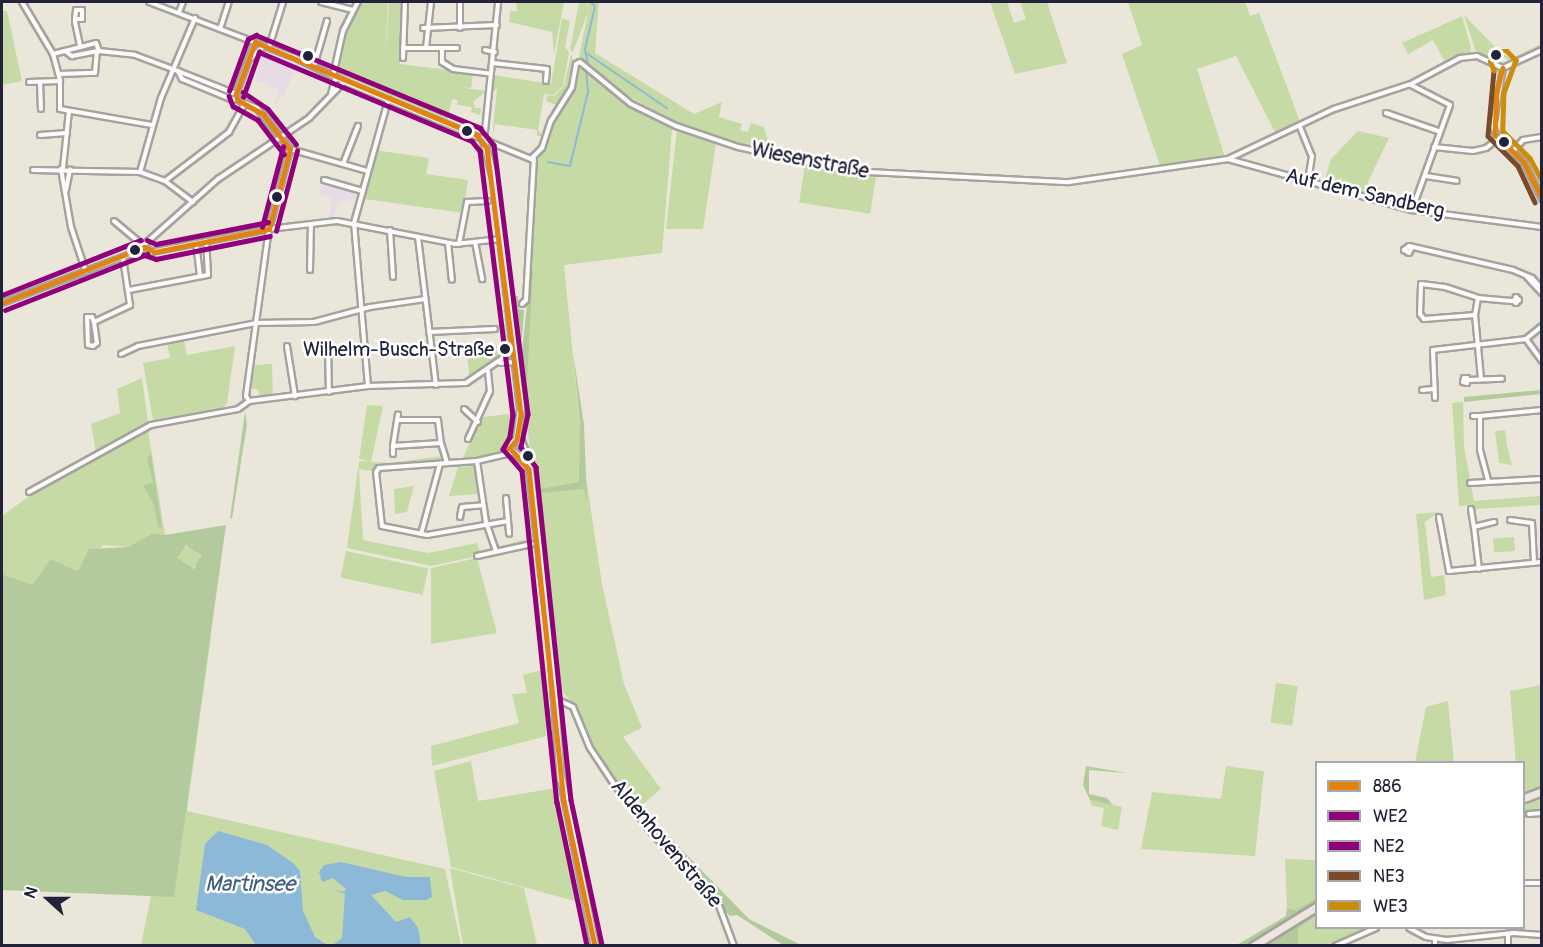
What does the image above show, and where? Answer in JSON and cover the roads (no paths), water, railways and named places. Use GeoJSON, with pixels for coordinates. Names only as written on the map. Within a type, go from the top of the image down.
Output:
{"type":"FeatureCollection","features":[{"type":"Feature","properties":{"kind":"main road"},"geometry":{"type":"LineString","coordinates":[[1525,798],[1542,791]]}},
{"type":"Feature","properties":{"kind":"main road"},"geometry":{"type":"LineString","coordinates":[[1253,945],[1315,908]]}},
{"type":"Feature","properties":{"kind":"street"},"geometry":{"type":"LineString","coordinates":[[21,2],[52,54],[60,81],[58,105],[69,111],[152,125]]}},
{"type":"Feature","properties":{"kind":"street"},"geometry":{"type":"LineString","coordinates":[[149,2],[267,46],[344,82],[477,135],[484,141],[534,159],[526,300],[522,304]]}},
{"type":"Feature","properties":{"kind":"street"},"geometry":{"type":"LineString","coordinates":[[179,12],[183,2]]}},
{"type":"Feature","properties":{"kind":"street"},"geometry":{"type":"LineString","coordinates":[[220,28],[229,2]]}},
{"type":"Feature","properties":{"kind":"street"},"geometry":{"type":"LineString","coordinates":[[250,58],[267,46],[283,2]]}},
{"type":"Feature","properties":{"kind":"street"},"geometry":{"type":"LineString","coordinates":[[321,2],[353,10]]}},
{"type":"Feature","properties":{"kind":"street"},"geometry":{"type":"LineString","coordinates":[[329,98],[343,31],[358,2]]}},
{"type":"Feature","properties":{"kind":"street"},"geometry":{"type":"LineString","coordinates":[[403,58],[405,2]]}},
{"type":"Feature","properties":{"kind":"street"},"geometry":{"type":"LineString","coordinates":[[426,48],[425,28],[431,2]]}},
{"type":"Feature","properties":{"kind":"street"},"geometry":{"type":"LineString","coordinates":[[460,2],[460,28]]}},
{"type":"Feature","properties":{"kind":"street"},"geometry":{"type":"LineString","coordinates":[[498,2],[495,52],[484,126],[484,141],[492,165],[521,415],[516,451]]}},
{"type":"Feature","properties":{"kind":"street"},"geometry":{"type":"LineString","coordinates":[[140,172],[152,125],[195,18]]}},
{"type":"Feature","properties":{"kind":"street"},"geometry":{"type":"LineString","coordinates":[[75,19],[80,46]]}},
{"type":"Feature","properties":{"kind":"street"},"geometry":{"type":"LineString","coordinates":[[314,66],[327,21]]}},
{"type":"Feature","properties":{"kind":"street"},"geometry":{"type":"LineString","coordinates":[[425,28],[497,25]]}},
{"type":"Feature","properties":{"kind":"street"},"geometry":{"type":"LineString","coordinates":[[64,51],[72,56],[98,51],[135,56],[176,70],[182,79],[233,100],[255,42]]}},
{"type":"Feature","properties":{"kind":"street"},"geometry":{"type":"LineString","coordinates":[[52,54],[96,43],[98,51],[95,73],[58,74]]}},
{"type":"Feature","properties":{"kind":"street"},"geometry":{"type":"LineString","coordinates":[[403,48],[457,48]]}},
{"type":"Feature","properties":{"kind":"street"},"geometry":{"type":"LineString","coordinates":[[442,48],[442,62],[453,69],[491,74]]}},
{"type":"Feature","properties":{"kind":"street"},"geometry":{"type":"LineString","coordinates":[[485,50],[495,52]]}},
{"type":"Feature","properties":{"kind":"street"},"geometry":{"type":"LineString","coordinates":[[1503,68],[1542,50]]}},
{"type":"Feature","properties":{"kind":"street"},"geometry":{"type":"LineString","coordinates":[[1227,159],[1334,109],[1379,98],[1411,84],[1448,62],[1467,56],[1487,59],[1503,68]]}},
{"type":"Feature","properties":{"kind":"street","name":"Wiesenstraße"},"geometry":{"type":"LineString","coordinates":[[534,159],[569,94],[576,64],[580,62],[631,104],[686,130],[766,154],[861,173],[1069,182],[1227,159]]}},
{"type":"Feature","properties":{"kind":"street"},"geometry":{"type":"LineString","coordinates":[[493,63],[547,69],[546,81]]}},
{"type":"Feature","properties":{"kind":"street"},"geometry":{"type":"LineString","coordinates":[[1503,68],[1494,118],[1498,139],[1514,150],[1524,162],[1542,199]]}},
{"type":"Feature","properties":{"kind":"street"},"geometry":{"type":"LineString","coordinates":[[29,82],[60,81]]}},
{"type":"Feature","properties":{"kind":"street"},"geometry":{"type":"LineString","coordinates":[[40,82],[41,109]]}},
{"type":"Feature","properties":{"kind":"street"},"geometry":{"type":"LineString","coordinates":[[2,303],[123,258],[144,247],[222,176],[281,138],[329,98],[344,82]]}},
{"type":"Feature","properties":{"kind":"street"},"geometry":{"type":"LineString","coordinates":[[1411,84],[1448,101],[1450,105],[1438,131],[1412,210]]}},
{"type":"Feature","properties":{"kind":"street"},"geometry":{"type":"LineString","coordinates":[[236,96],[263,114],[290,149],[368,171]]}},
{"type":"Feature","properties":{"kind":"street"},"geometry":{"type":"LineString","coordinates":[[368,386],[354,223],[388,100]]}},
{"type":"Feature","properties":{"kind":"street"},"geometry":{"type":"LineString","coordinates":[[165,181],[229,132],[245,103]]}},
{"type":"Feature","properties":{"kind":"street"},"geometry":{"type":"LineString","coordinates":[[69,111],[62,169],[65,194],[86,272]]}},
{"type":"Feature","properties":{"kind":"street"},"geometry":{"type":"LineString","coordinates":[[1386,113],[1438,131]]}},
{"type":"Feature","properties":{"kind":"street"},"geometry":{"type":"LineString","coordinates":[[343,164],[358,126]]}},
{"type":"Feature","properties":{"kind":"street"},"geometry":{"type":"LineString","coordinates":[[477,135],[484,126]]}},
{"type":"Feature","properties":{"kind":"street"},"geometry":{"type":"LineString","coordinates":[[1300,126],[1312,156],[1308,182]]}},
{"type":"Feature","properties":{"kind":"street"},"geometry":{"type":"LineString","coordinates":[[40,135],[67,133]]}},
{"type":"Feature","properties":{"kind":"street"},"geometry":{"type":"LineString","coordinates":[[1514,150],[1523,140],[1542,137]]}},
{"type":"Feature","properties":{"kind":"street"},"geometry":{"type":"LineString","coordinates":[[1434,147],[1473,151],[1486,148],[1498,139]]}},
{"type":"Feature","properties":{"kind":"street"},"geometry":{"type":"LineString","coordinates":[[249,401],[246,396],[270,229],[290,149]]}},
{"type":"Feature","properties":{"kind":"street","name":"Auf dem Sandberg"},"geometry":{"type":"LineString","coordinates":[[1227,159],[1412,210],[1542,227]]}},
{"type":"Feature","properties":{"kind":"street"},"geometry":{"type":"LineString","coordinates":[[65,194],[70,169]]}},
{"type":"Feature","properties":{"kind":"street"},"geometry":{"type":"LineString","coordinates":[[33,170],[140,172],[165,181],[193,202]]}},
{"type":"Feature","properties":{"kind":"street"},"geometry":{"type":"LineString","coordinates":[[1425,176],[1457,181]]}},
{"type":"Feature","properties":{"kind":"street"},"geometry":{"type":"LineString","coordinates":[[324,180],[362,191]]}},
{"type":"Feature","properties":{"kind":"street"},"geometry":{"type":"LineString","coordinates":[[459,244],[467,202],[488,201]]}},
{"type":"Feature","properties":{"kind":"street"},"geometry":{"type":"LineString","coordinates":[[114,221],[144,247],[155,252],[270,229],[311,224],[354,223],[459,244],[501,239]]}},
{"type":"Feature","properties":{"kind":"street"},"geometry":{"type":"LineString","coordinates":[[310,270],[311,224]]}},
{"type":"Feature","properties":{"kind":"street"},"geometry":{"type":"LineString","coordinates":[[390,230],[393,277]]}},
{"type":"Feature","properties":{"kind":"street"},"geometry":{"type":"LineString","coordinates":[[418,236],[436,385]]}},
{"type":"Feature","properties":{"kind":"street"},"geometry":{"type":"LineString","coordinates":[[129,290],[209,273],[206,241]]}},
{"type":"Feature","properties":{"kind":"street"},"geometry":{"type":"LineString","coordinates":[[196,243],[200,276]]}},
{"type":"Feature","properties":{"kind":"street"},"geometry":{"type":"LineString","coordinates":[[448,243],[452,280]]}},
{"type":"Feature","properties":{"kind":"street"},"geometry":{"type":"LineString","coordinates":[[475,243],[482,279]]}},
{"type":"Feature","properties":{"kind":"street"},"geometry":{"type":"LineString","coordinates":[[1412,249],[1527,276],[1542,291]]}},
{"type":"Feature","properties":{"kind":"street"},"geometry":{"type":"LineString","coordinates":[[94,322],[130,305],[123,258]]}},
{"type":"Feature","properties":{"kind":"street"},"geometry":{"type":"LineString","coordinates":[[1475,315],[1424,319],[1420,314],[1420,288],[1427,283],[1478,298],[1514,301]]}},
{"type":"Feature","properties":{"kind":"street"},"geometry":{"type":"LineString","coordinates":[[1478,298],[1475,315],[1481,378]]}},
{"type":"Feature","properties":{"kind":"street"},"geometry":{"type":"LineString","coordinates":[[121,354],[131,349],[256,323],[314,322],[361,310],[425,299]]}},
{"type":"Feature","properties":{"kind":"street"},"geometry":{"type":"LineString","coordinates":[[92,317],[94,322],[97,343],[90,346],[85,320],[92,317]]}},
{"type":"Feature","properties":{"kind":"street"},"geometry":{"type":"LineString","coordinates":[[1435,398],[1433,350],[1526,339],[1542,326]]}},
{"type":"Feature","properties":{"kind":"street"},"geometry":{"type":"LineString","coordinates":[[429,332],[495,329]]}},
{"type":"Feature","properties":{"kind":"street"},"geometry":{"type":"LineString","coordinates":[[1526,339],[1542,361]]}},
{"type":"Feature","properties":{"kind":"street"},"geometry":{"type":"LineString","coordinates":[[287,346],[295,396]]}},
{"type":"Feature","properties":{"kind":"street"},"geometry":{"type":"LineString","coordinates":[[327,346],[329,392]]}},
{"type":"Feature","properties":{"kind":"street"},"geometry":{"type":"LineString","coordinates":[[30,492],[151,425],[238,409],[249,401],[368,386],[465,383],[507,358],[515,358]]}},
{"type":"Feature","properties":{"kind":"street"},"geometry":{"type":"LineString","coordinates":[[499,363],[515,358]]}},
{"type":"Feature","properties":{"kind":"street"},"geometry":{"type":"LineString","coordinates":[[515,358],[520,373],[524,417],[516,451]]}},
{"type":"Feature","properties":{"kind":"street"},"geometry":{"type":"LineString","coordinates":[[468,439],[478,422],[491,387],[488,371]]}},
{"type":"Feature","properties":{"kind":"street"},"geometry":{"type":"LineString","coordinates":[[1468,380],[1502,379]]}},
{"type":"Feature","properties":{"kind":"street"},"geometry":{"type":"LineString","coordinates":[[1422,390],[1434,389]]}},
{"type":"Feature","properties":{"kind":"street"},"geometry":{"type":"LineString","coordinates":[[464,409],[478,422]]}},
{"type":"Feature","properties":{"kind":"street"},"geometry":{"type":"LineString","coordinates":[[1473,416],[1542,410]]}},
{"type":"Feature","properties":{"kind":"street"},"geometry":{"type":"LineString","coordinates":[[393,453],[398,414]]}},
{"type":"Feature","properties":{"kind":"street"},"geometry":{"type":"LineString","coordinates":[[1480,416],[1480,450],[1488,480]]}},
{"type":"Feature","properties":{"kind":"street"},"geometry":{"type":"LineString","coordinates":[[398,420],[438,420],[447,464]]}},
{"type":"Feature","properties":{"kind":"street"},"geometry":{"type":"LineString","coordinates":[[393,446],[441,443]]}},
{"type":"Feature","properties":{"kind":"street"},"geometry":{"type":"LineString","coordinates":[[508,521],[486,522],[421,534],[380,524],[377,469],[477,461],[516,451]]}},
{"type":"Feature","properties":{"kind":"street"},"geometry":{"type":"LineString","coordinates":[[516,451],[529,469],[547,618],[561,780],[595,945]]}},
{"type":"Feature","properties":{"kind":"street"},"geometry":{"type":"LineString","coordinates":[[477,461],[486,522],[496,551]]}},
{"type":"Feature","properties":{"kind":"street"},"geometry":{"type":"LineString","coordinates":[[421,534],[440,464]]}},
{"type":"Feature","properties":{"kind":"street"},"geometry":{"type":"LineString","coordinates":[[1470,483],[1488,480],[1542,479]]}},
{"type":"Feature","properties":{"kind":"street"},"geometry":{"type":"LineString","coordinates":[[506,498],[509,534]]}},
{"type":"Feature","properties":{"kind":"street"},"geometry":{"type":"LineString","coordinates":[[460,517],[462,507],[483,505]]}},
{"type":"Feature","properties":{"kind":"street"},"geometry":{"type":"LineString","coordinates":[[1471,509],[1479,569]]}},
{"type":"Feature","properties":{"kind":"street"},"geometry":{"type":"LineString","coordinates":[[1439,517],[1447,570],[1542,562]]}},
{"type":"Feature","properties":{"kind":"street"},"geometry":{"type":"LineString","coordinates":[[1510,520],[1532,523],[1534,563]]}},
{"type":"Feature","properties":{"kind":"street"},"geometry":{"type":"LineString","coordinates":[[1474,527],[1494,522]]}},
{"type":"Feature","properties":{"kind":"street"},"geometry":{"type":"LineString","coordinates":[[477,556],[532,544]]}},
{"type":"Feature","properties":{"kind":"street","name":"Aldenhovenstraße"},"geometry":{"type":"LineString","coordinates":[[554,698],[573,707],[590,748],[614,784],[653,834],[718,903],[734,945]]}},
{"type":"Feature","properties":{"kind":"street"},"geometry":{"type":"LineString","coordinates":[[1529,814],[1542,813]]}},
{"type":"Feature","properties":{"kind":"street"},"geometry":{"type":"LineString","coordinates":[[1525,883],[1542,883]]}},
{"type":"Feature","properties":{"kind":"street"},"geometry":{"type":"LineString","coordinates":[[1335,945],[1371,929]]}},
{"type":"Feature","properties":{"kind":"street"},"geometry":{"type":"LineString","coordinates":[[1413,929],[1435,939],[1508,934],[1542,935]]}},
{"type":"Feature","properties":{"kind":"street"},"geometry":{"type":"LineString","coordinates":[[1508,934],[1508,945]]}},
{"type":"Feature","properties":{"kind":"street"},"geometry":{"type":"LineString","coordinates":[[1435,939],[1435,945]]}},
{"type":"Feature","properties":{"kind":"water","name":"Martinsee"},"geometry":{"type":"Polygon","coordinates":[[[218,831],[267,845],[293,863],[300,871],[303,911],[315,937],[327,945],[256,945],[245,929],[196,910],[205,844],[218,831]]]}},
{"type":"Feature","properties":{"kind":"water","name":"Martinsee"},"geometry":{"type":"Polygon","coordinates":[[[341,862],[406,877],[430,877],[432,897],[426,900],[403,900],[385,891],[371,895],[396,922],[410,917],[418,928],[421,945],[333,945],[342,938],[345,894],[332,889],[344,892],[346,889],[333,878],[322,882],[319,872],[324,865],[341,862]]]}},
{"type":"Feature","properties":{"kind":"waterway"},"geometry":{"type":"LineString","coordinates":[[588,65],[585,49],[595,7],[591,2]]}},
{"type":"Feature","properties":{"kind":"waterway"},"geometry":{"type":"LineString","coordinates":[[588,54],[667,108]]}},
{"type":"Feature","properties":{"kind":"waterway"},"geometry":{"type":"LineString","coordinates":[[548,162],[570,166],[588,92],[586,70]]}},
{"type":"Feature","properties":{"kind":"place","name":"Wilhelm-Busch-Straße"},"geometry":{"type":"Point","coordinates":[505,349]}}]}
